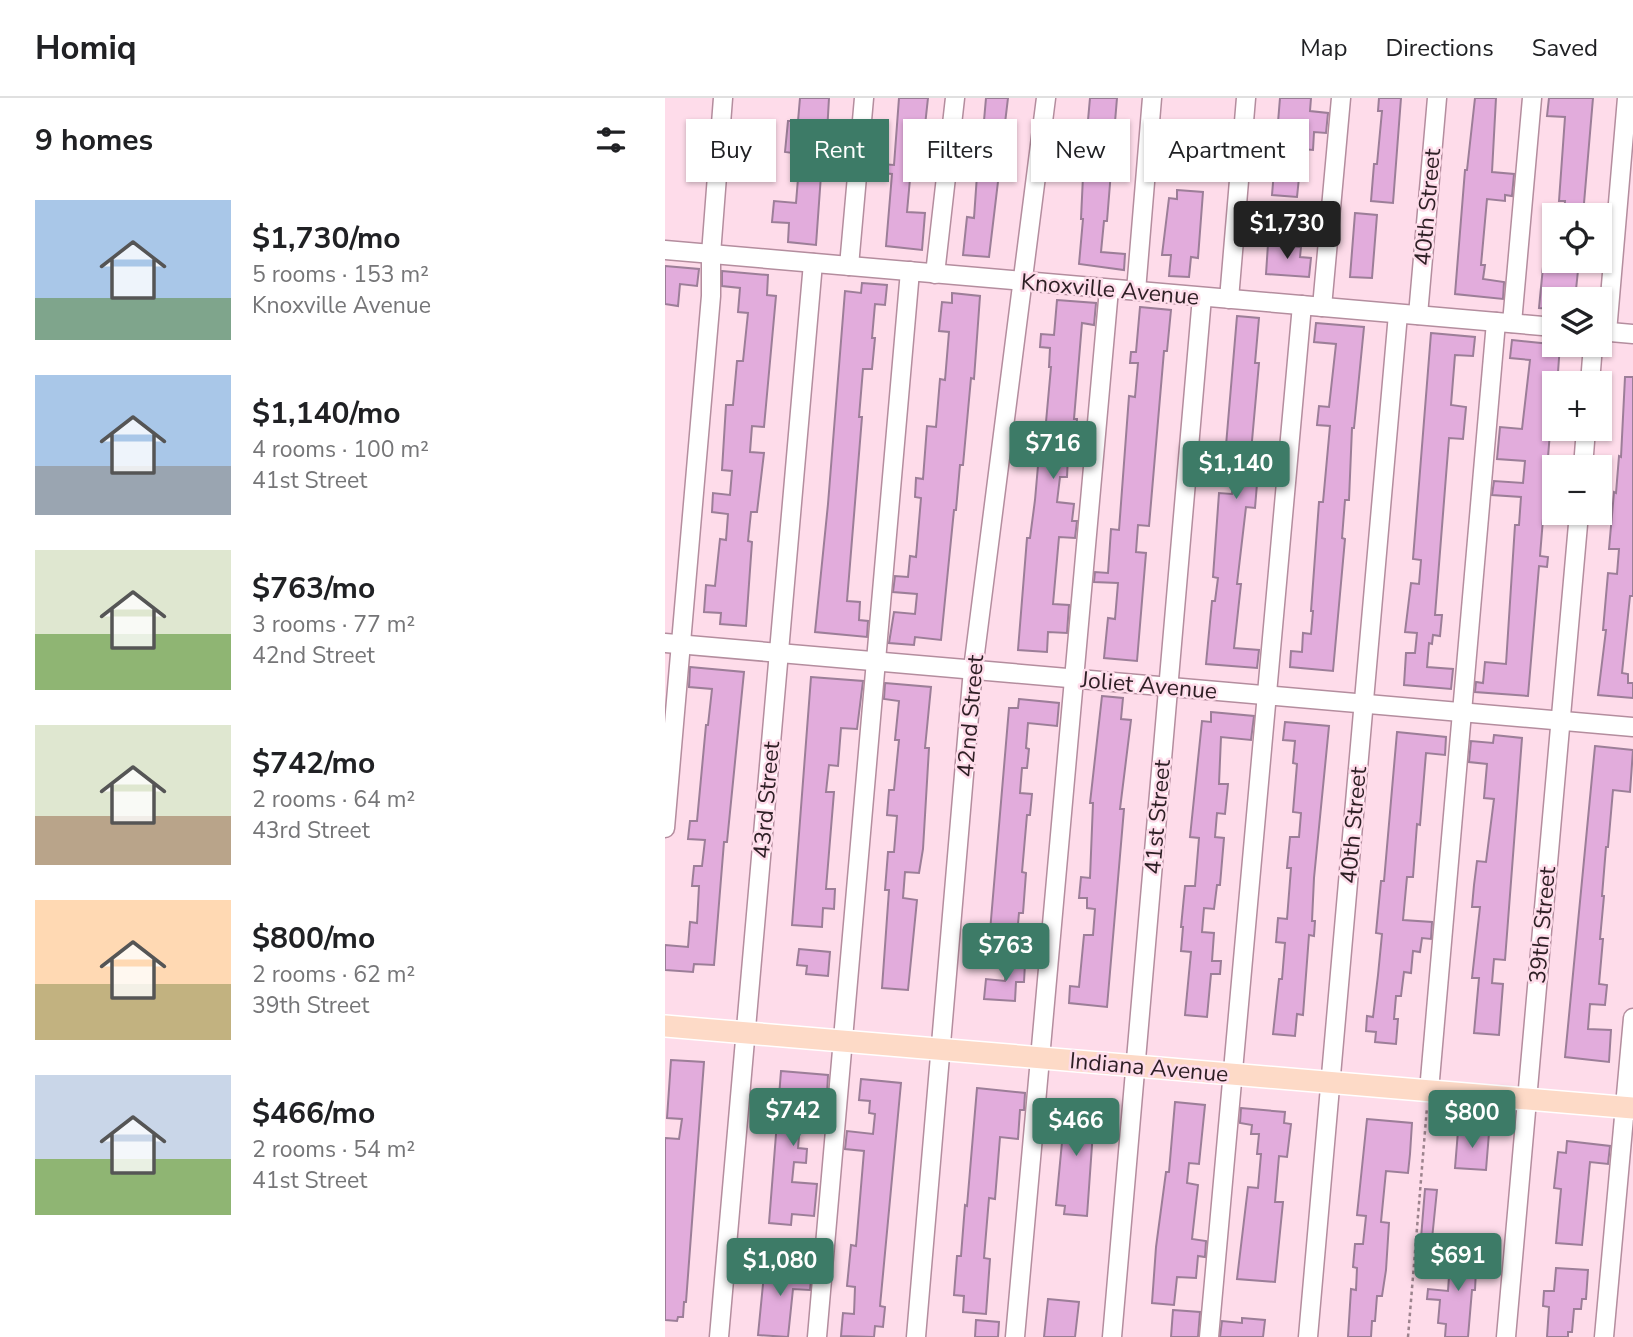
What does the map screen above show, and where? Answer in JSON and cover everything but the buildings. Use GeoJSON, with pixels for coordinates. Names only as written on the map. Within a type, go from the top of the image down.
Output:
{"type":"FeatureCollection","features":[{"type":"Feature","properties":{"kind":"main road","name":"Indiana Avenue"},"geometry":{"type":"LineString","coordinates":[[665,1026],[1629,1108]]}},
{"type":"Feature","properties":{"kind":"street"},"geometry":{"type":"LineString","coordinates":[[665,828],[673,643],[711,296],[711,254],[723,98]]}},
{"type":"Feature","properties":{"kind":"street"},"geometry":{"type":"LineString","coordinates":[[849,266],[864,98]]}},
{"type":"Feature","properties":{"kind":"street"},"geometry":{"type":"LineString","coordinates":[[935,274],[955,98]]}},
{"type":"Feature","properties":{"kind":"street","name":"42nd Street"},"geometry":{"type":"LineString","coordinates":[[916,1337],[973,669],[1047,98]]}},
{"type":"Feature","properties":{"kind":"street"},"geometry":{"type":"LineString","coordinates":[[1136,291],[1152,98]]}},
{"type":"Feature","properties":{"kind":"street"},"geometry":{"type":"LineString","coordinates":[[1229,299],[1246,98]]}},
{"type":"Feature","properties":{"kind":"street"},"geometry":{"type":"LineString","coordinates":[[1322,307],[1341,98]]}},
{"type":"Feature","properties":{"kind":"street","name":"40th Street"},"geometry":{"type":"LineString","coordinates":[[1418,315],[1437,98]]}},
{"type":"Feature","properties":{"kind":"street"},"geometry":{"type":"LineString","coordinates":[[1429,1091],[1463,712],[1504,323],[1532,98]]}},
{"type":"Feature","properties":{"kind":"street"},"geometry":{"type":"LineString","coordinates":[[1608,287],[1627,98]]}},
{"type":"Feature","properties":{"kind":"street","name":"Knoxville Avenue"},"geometry":{"type":"LineString","coordinates":[[665,250],[1542,326]]}},
{"type":"Feature","properties":{"kind":"street","name":"43rd Street"},"geometry":{"type":"LineString","coordinates":[[719,1337],[813,263]]}},
{"type":"Feature","properties":{"kind":"street"},"geometry":{"type":"LineString","coordinates":[[817,1337],[910,271]]}},
{"type":"Feature","properties":{"kind":"street"},"geometry":{"type":"LineString","coordinates":[[1015,1337],[1109,289]]}},
{"type":"Feature","properties":{"kind":"street","name":"41st Street"},"geometry":{"type":"LineString","coordinates":[[1112,1337],[1202,297]]}},
{"type":"Feature","properties":{"kind":"street"},"geometry":{"type":"LineString","coordinates":[[1209,1337],[1302,305]]}},
{"type":"Feature","properties":{"kind":"street","name":"40th Street"},"geometry":{"type":"LineString","coordinates":[[1308,1337],[1398,314]]}},
{"type":"Feature","properties":{"kind":"street"},"geometry":{"type":"LineString","coordinates":[[1612,332],[1633,334]]}},
{"type":"Feature","properties":{"kind":"street","name":"39th Street"},"geometry":{"type":"LineString","coordinates":[[1506,1337],[1578,525]]}},
{"type":"Feature","properties":{"kind":"street","name":"Joliet Avenue"},"geometry":{"type":"LineString","coordinates":[[673,643],[1633,727]]}},
{"type":"Feature","properties":{"kind":"street"},"geometry":{"type":"LineString","coordinates":[[1604,1337],[1629,1108],[1633,1017]]}},
{"type":"Feature","properties":{"kind":"path"},"geometry":{"type":"LineString","coordinates":[[1408,1337],[1429,1091]]}}]}
